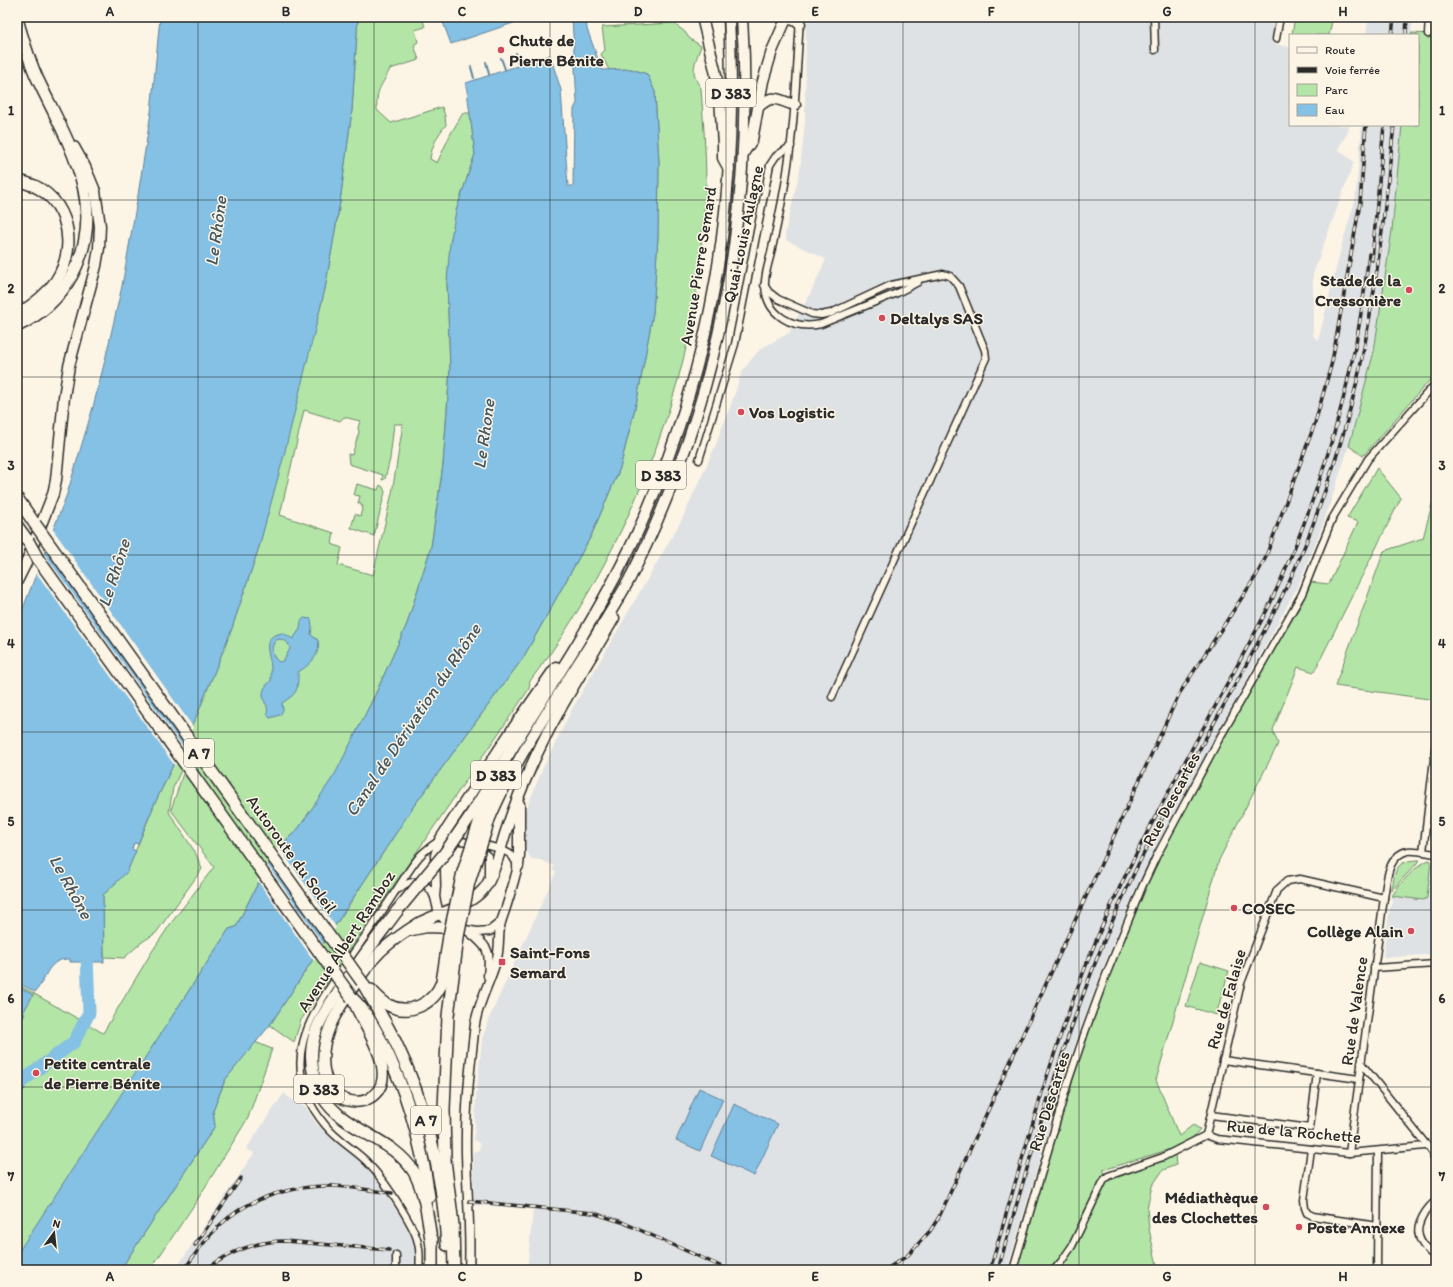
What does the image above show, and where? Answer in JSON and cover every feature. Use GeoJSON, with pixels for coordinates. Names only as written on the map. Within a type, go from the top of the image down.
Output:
{"type":"FeatureCollection","features":[{"type":"Feature","properties":{"kind":"highway"},"geometry":{"type":"LineString","coordinates":[[702,17],[720,98],[723,158],[729,169]]}},
{"type":"Feature","properties":{"kind":"highway","name":"Avenue Pierre Semard"},"geometry":{"type":"LineString","coordinates":[[592,618],[619,569],[638,530],[662,473],[686,404],[701,352],[724,230],[729,169],[732,83],[729,17]]}},
{"type":"Feature","properties":{"kind":"highway","name":"Avenue Pierre Semard"},"geometry":{"type":"LineString","coordinates":[[629,579],[658,520],[684,453],[699,408],[714,353],[724,308],[739,216],[744,152],[745,93],[742,17]]}},
{"type":"Feature","properties":{"kind":"highway"},"geometry":{"type":"LineString","coordinates":[[744,152],[752,140],[763,80],[772,51],[786,18],[800,21]]}},
{"type":"Feature","properties":{"kind":"highway"},"geometry":{"type":"LineString","coordinates":[[17,19],[29,57],[38,79],[85,167],[95,191],[100,220],[99,248],[96,266],[69,366],[64,397],[56,480],[53,494],[26,563],[17,581]]}},
{"type":"Feature","properties":{"kind":"highway"},"geometry":{"type":"LineString","coordinates":[[758,107],[770,98],[780,98],[788,103],[796,105]]}},
{"type":"Feature","properties":{"kind":"highway"},"geometry":{"type":"LineString","coordinates":[[17,326],[41,311],[60,292],[75,270],[84,240],[87,208],[85,190],[79,169],[63,128]]}},
{"type":"Feature","properties":{"kind":"highway"},"geometry":{"type":"LineString","coordinates":[[17,181],[37,188],[53,200],[61,212],[66,224],[69,243],[64,263],[56,281],[38,301],[17,315]]}},
{"type":"Feature","properties":{"kind":"highway","name":"Autoroute du Soleil"},"geometry":{"type":"LineString","coordinates":[[17,498],[362,982],[394,1039],[408,1069],[428,1126],[438,1166],[448,1270]]}},
{"type":"Feature","properties":{"kind":"highway","name":"Autoroute du Soleil"},"geometry":{"type":"LineString","coordinates":[[17,526],[23,542],[38,559],[352,998],[362,1008],[385,1049],[408,1107],[421,1154],[427,1183],[430,1212],[432,1270]]}},
{"type":"Feature","properties":{"kind":"highway"},"geometry":{"type":"LineString","coordinates":[[352,998],[357,1012],[376,1049],[383,1071],[382,1083],[378,1091],[369,1098],[356,1102],[341,1098],[334,1093],[329,1085],[324,1063],[325,1040],[329,1027],[339,1008],[367,967],[385,947],[406,931],[428,918],[475,898],[483,890],[488,882],[520,794],[550,728],[619,610],[629,579]]}},
{"type":"Feature","properties":{"kind":"highway","name":"D 383"},"geometry":{"type":"LineString","coordinates":[[432,1246],[423,1194],[413,1172],[405,1160],[393,1149],[349,1122],[332,1109],[318,1087],[312,1064],[314,1036],[324,1016],[366,952],[397,911],[445,853],[480,820],[502,791],[523,750],[591,644],[629,579]]}},
{"type":"Feature","properties":{"kind":"highway"},"geometry":{"type":"LineString","coordinates":[[440,840],[512,730],[592,618]]}},
{"type":"Feature","properties":{"kind":"highway","name":"D 383"},"geometry":{"type":"LineString","coordinates":[[520,735],[577,647],[592,618]]}},
{"type":"Feature","properties":{"kind":"highway"},"geometry":{"type":"LineString","coordinates":[[480,820],[499,776],[520,735]]}},
{"type":"Feature","properties":{"kind":"highway"},"geometry":{"type":"LineString","coordinates":[[518,866],[520,794]]}},
{"type":"Feature","properties":{"kind":"highway","name":"D 383"},"geometry":{"type":"LineString","coordinates":[[454,1270],[453,1225],[445,1160],[444,1109],[448,1016],[453,934],[469,882],[480,820]]}},
{"type":"Feature","properties":{"kind":"highway"},"geometry":{"type":"LineString","coordinates":[[362,982],[382,1001],[392,1007],[405,1009],[420,1006],[434,996],[440,986],[453,934],[427,927],[406,931]]}},
{"type":"Feature","properties":{"kind":"street"},"geometry":{"type":"LineString","coordinates":[[1154,17],[1155,50]]}},
{"type":"Feature","properties":{"kind":"street"},"geometry":{"type":"LineString","coordinates":[[1276,39],[1280,17]]}},
{"type":"Feature","properties":{"kind":"street"},"geometry":{"type":"LineString","coordinates":[[1428,34],[1429,17]]}},
{"type":"Feature","properties":{"kind":"street"},"geometry":{"type":"LineString","coordinates":[[800,21],[796,105],[791,146],[782,203],[764,285],[774,313],[790,322],[805,326],[821,324],[890,296],[925,278]]}},
{"type":"Feature","properties":{"kind":"street","name":"Quai Louis Aulagne"},"geometry":{"type":"LineString","coordinates":[[699,460],[735,344],[770,165],[776,156],[791,146]]}},
{"type":"Feature","properties":{"kind":"street"},"geometry":{"type":"LineString","coordinates":[[764,285],[778,300],[812,314],[821,315],[831,313],[891,285],[943,274],[950,276],[959,286],[985,350],[986,358],[832,697]]}},
{"type":"Feature","properties":{"kind":"street","name":"Rue Descartes"},"geometry":{"type":"LineString","coordinates":[[1014,1270],[1076,1059],[1106,974],[1142,887],[1214,748],[1302,594],[1332,519],[1368,459],[1436,383]]}},
{"type":"Feature","properties":{"kind":"street"},"geometry":{"type":"LineString","coordinates":[[1423,852],[1436,742]]}},
{"type":"Feature","properties":{"kind":"street"},"geometry":{"type":"LineString","coordinates":[[434,897],[436,886],[435,855],[440,840],[484,845],[500,850],[511,855],[518,866],[501,922],[498,956],[479,1003],[475,1025],[466,1124],[466,1154],[471,1243],[469,1270]]}},
{"type":"Feature","properties":{"kind":"street","name":"Avenue Albert Ramboz"},"geometry":{"type":"LineString","coordinates":[[419,1270],[419,1246],[416,1234],[411,1224],[387,1184],[366,1161],[326,1126],[310,1103],[305,1089],[300,1062],[306,1030],[314,1013],[403,879],[420,856],[440,840]]}},
{"type":"Feature","properties":{"kind":"street"},"geometry":{"type":"LineString","coordinates":[[471,843],[483,850],[488,856],[488,882]]}},
{"type":"Feature","properties":{"kind":"street","name":"Rue de Valence"},"geometry":{"type":"LineString","coordinates":[[1349,1152],[1384,898],[1390,865],[1400,854],[1409,851],[1436,854]]}},
{"type":"Feature","properties":{"kind":"street","name":"Rue de Falaise"},"geometry":{"type":"LineString","coordinates":[[1206,1135],[1241,983],[1277,890],[1287,880],[1300,878],[1384,898]]}},
{"type":"Feature","properties":{"kind":"street"},"geometry":{"type":"LineString","coordinates":[[395,893],[405,884],[418,881],[427,886],[434,897],[439,914],[453,934],[467,930],[484,932],[494,928],[501,922]]}},
{"type":"Feature","properties":{"kind":"street"},"geometry":{"type":"LineString","coordinates":[[467,930],[480,941],[488,951],[490,961],[487,984]]}},
{"type":"Feature","properties":{"kind":"street"},"geometry":{"type":"LineString","coordinates":[[1374,968],[1436,964]]}},
{"type":"Feature","properties":{"kind":"street"},"geometry":{"type":"LineString","coordinates":[[1223,1060],[1359,1079]]}},
{"type":"Feature","properties":{"kind":"street"},"geometry":{"type":"LineString","coordinates":[[1361,1063],[1434,1154],[1436,1168]]}},
{"type":"Feature","properties":{"kind":"street"},"geometry":{"type":"LineString","coordinates":[[1211,1115],[1310,1128],[1317,1073]]}},
{"type":"Feature","properties":{"kind":"street"},"geometry":{"type":"LineString","coordinates":[[1054,1270],[1062,1262],[1072,1246],[1104,1180],[1108,1176],[1163,1157],[1206,1135]]}},
{"type":"Feature","properties":{"kind":"street","name":"Rue de la Rochette"},"geometry":{"type":"LineString","coordinates":[[1206,1135],[1217,1139],[1349,1152],[1378,1151],[1436,1145]]}},
{"type":"Feature","properties":{"kind":"street"},"geometry":{"type":"LineString","coordinates":[[1311,1149],[1304,1200],[1304,1208],[1307,1213],[1314,1216],[1377,1226]]}},
{"type":"Feature","properties":{"kind":"street"},"geometry":{"type":"LineString","coordinates":[[1376,1270],[1378,1151]]}},
{"type":"Feature","properties":{"kind":"street"},"geometry":{"type":"LineString","coordinates":[[1436,1202],[1429,1206],[1421,1218],[1418,1235],[1427,1251],[1436,1258]]}},
{"type":"Feature","properties":{"kind":"street"},"geometry":{"type":"LineString","coordinates":[[396,1255],[396,1270]]}},
{"type":"Feature","properties":{"kind":"shaded area"},"geometry":{"type":"Polygon","coordinates":[[[806,17],[1278,17],[1273,44],[1289,47],[1289,126],[1349,126],[1348,132],[1338,149],[1354,162],[1313,274],[1313,335],[1318,341],[1342,244],[1355,201],[1362,126],[1402,126],[1392,230],[1374,351],[1349,446],[1324,522],[1298,586],[1174,813],[1131,901],[1101,973],[1068,1064],[1007,1270],[527,1270],[533,1209],[474,1205],[473,1152],[479,1150],[480,1144],[474,1140],[476,1096],[482,1039],[490,1016],[556,872],[552,870],[554,866],[540,860],[531,859],[526,850],[525,812],[542,770],[572,709],[681,521],[714,449],[742,371],[760,349],[789,333],[812,290],[826,259],[786,240],[785,234],[800,170],[805,121],[806,17]]]}},
{"type":"Feature","properties":{"kind":"shaded area"},"geometry":{"type":"Polygon","coordinates":[[[1368,17],[1413,17],[1411,34],[1366,34],[1368,17]]]}},
{"type":"Feature","properties":{"kind":"shaded area","name":"Collège Alain"},"geometry":{"type":"Polygon","coordinates":[[[1430,864],[1436,865],[1436,954],[1385,958],[1383,955],[1390,908],[1393,903],[1392,896],[1423,900],[1427,898],[1429,895],[1430,864]]]}},
{"type":"Feature","properties":{"kind":"shaded area"},"geometry":{"type":"Polygon","coordinates":[[[284,1093],[293,1101],[306,1107],[315,1122],[329,1136],[350,1152],[382,1187],[415,1242],[417,1261],[416,1270],[175,1270],[254,1153],[246,1149],[284,1093]]]}},
{"type":"Feature","properties":{"kind":"green space"},"geometry":{"type":"Polygon","coordinates":[[[358,17],[422,17],[425,27],[415,30],[418,42],[414,45],[419,60],[390,69],[378,92],[377,110],[391,123],[442,107],[446,125],[435,141],[430,159],[437,163],[451,133],[463,113],[470,113],[475,154],[456,211],[447,282],[450,369],[443,465],[431,547],[407,624],[375,695],[336,774],[298,829],[280,846],[257,885],[236,927],[229,929],[146,1057],[17,1270],[17,984],[103,1033],[151,953],[171,923],[214,867],[171,810],[192,746],[173,788],[169,812],[195,852],[202,869],[156,933],[142,942],[124,958],[104,957],[103,895],[127,872],[154,805],[197,715],[231,631],[259,547],[325,289],[340,202],[352,110],[358,17]],[[304,410],[280,515],[334,533],[332,544],[342,548],[338,565],[373,575],[392,493],[403,424],[394,424],[390,459],[385,479],[382,480],[383,475],[349,464],[348,454],[352,455],[359,432],[358,428],[360,421],[344,417],[340,421],[304,410]]]}},
{"type":"Feature","properties":{"kind":"green space"},"geometry":{"type":"Polygon","coordinates":[[[1295,17],[1333,17],[1329,34],[1292,34],[1295,17]]]}},
{"type":"Feature","properties":{"kind":"green space","name":"Stade de la Cressonière"},"geometry":{"type":"Polygon","coordinates":[[[1436,19],[1436,373],[1363,456],[1349,446],[1374,351],[1392,230],[1402,126],[1419,126],[1419,34],[1411,33],[1434,34],[1436,19]]]}},
{"type":"Feature","properties":{"kind":"green space"},"geometry":{"type":"Polygon","coordinates":[[[673,23],[685,32],[689,38],[701,46],[695,63],[694,72],[697,82],[701,88],[706,159],[706,192],[698,280],[689,335],[666,420],[651,462],[615,543],[572,620],[548,657],[530,681],[529,689],[301,1020],[294,1042],[270,1025],[413,807],[523,658],[591,536],[620,468],[637,400],[653,313],[658,237],[659,163],[655,92],[647,74],[631,69],[609,70],[601,54],[605,50],[602,27],[673,23]]]}},
{"type":"Feature","properties":{"kind":"green space"},"geometry":{"type":"Polygon","coordinates":[[[1377,468],[1401,498],[1314,672],[1298,667],[1273,730],[1278,744],[1219,860],[1156,1080],[1179,1136],[1193,1125],[1200,1129],[1189,1142],[1103,1170],[1111,1180],[1175,1155],[1176,1165],[1163,1170],[1152,1186],[1147,1208],[1149,1229],[1158,1270],[1016,1270],[1078,1062],[1100,998],[1136,908],[1160,856],[1216,750],[1276,645],[1301,605],[1311,582],[1329,584],[1358,522],[1347,518],[1377,468]]]}},
{"type":"Feature","properties":{"kind":"green space"},"geometry":{"type":"Polygon","coordinates":[[[357,484],[378,490],[380,485],[383,487],[385,492],[374,536],[351,528],[355,514],[360,516],[363,506],[358,503],[360,496],[354,495],[357,484]]]}},
{"type":"Feature","properties":{"kind":"green space"},"geometry":{"type":"Polygon","coordinates":[[[1436,489],[1436,700],[1335,686],[1384,551],[1423,538],[1436,489]]]}},
{"type":"Feature","properties":{"kind":"green space"},"geometry":{"type":"Polygon","coordinates":[[[1412,860],[1420,860],[1392,890],[1394,876],[1398,867],[1401,864],[1412,860]]]}},
{"type":"Feature","properties":{"kind":"green space"},"geometry":{"type":"Polygon","coordinates":[[[1429,860],[1431,861],[1427,898],[1423,900],[1392,896],[1408,875],[1424,862],[1429,860]]]}},
{"type":"Feature","properties":{"kind":"green space"},"geometry":{"type":"Polygon","coordinates":[[[1200,962],[1229,971],[1216,1015],[1186,1006],[1200,962]]]}},
{"type":"Feature","properties":{"kind":"green space"},"geometry":{"type":"Polygon","coordinates":[[[255,1042],[272,1049],[248,1118],[194,1205],[150,1270],[114,1270],[124,1264],[215,1126],[213,1111],[225,1080],[255,1042]]]}},
{"type":"Feature","properties":{"kind":"water"},"geometry":{"type":"Polygon","coordinates":[[[160,17],[358,17],[352,110],[340,202],[325,289],[283,459],[259,547],[231,631],[197,715],[154,805],[138,844],[134,843],[132,849],[136,851],[127,872],[103,895],[104,962],[70,962],[70,959],[57,962],[48,970],[35,992],[17,982],[19,976],[17,975],[17,624],[67,494],[93,407],[105,360],[122,286],[138,195],[151,112],[160,17]]]}},
{"type":"Feature","properties":{"kind":"water"},"geometry":{"type":"Polygon","coordinates":[[[441,17],[531,17],[451,44],[441,17]]]}},
{"type":"Feature","properties":{"kind":"water"},"geometry":{"type":"Polygon","coordinates":[[[572,17],[586,17],[587,29],[602,70],[631,69],[647,74],[655,92],[659,163],[658,237],[653,313],[637,400],[620,468],[591,536],[523,658],[413,807],[270,1025],[225,1080],[213,1111],[215,1126],[124,1264],[114,1270],[17,1270],[17,1254],[229,929],[236,927],[257,885],[280,846],[298,829],[335,774],[375,695],[407,624],[431,547],[443,465],[450,369],[447,282],[450,243],[456,211],[475,154],[466,83],[550,55],[561,90],[568,186],[573,186],[574,109],[577,103],[572,17]]]}},
{"type":"Feature","properties":{"kind":"water"},"geometry":{"type":"Polygon","coordinates":[[[304,618],[311,619],[311,635],[318,640],[318,650],[314,659],[298,672],[298,683],[296,690],[294,694],[282,703],[283,710],[280,715],[270,718],[263,697],[265,687],[271,681],[268,641],[276,635],[283,633],[293,639],[300,629],[301,621],[304,618]],[[276,640],[272,648],[274,657],[279,662],[283,661],[290,649],[287,642],[276,640]]]}},
{"type":"Feature","properties":{"kind":"water"},"geometry":{"type":"Polygon","coordinates":[[[17,986],[33,995],[23,1013],[25,1014],[17,1027],[17,986]]]}},
{"type":"Feature","properties":{"kind":"water"},"geometry":{"type":"Polygon","coordinates":[[[17,1076],[25,1089],[17,1095],[17,1076]]]}},
{"type":"Feature","properties":{"kind":"water"},"geometry":{"type":"Polygon","coordinates":[[[699,1088],[723,1099],[700,1151],[676,1140],[699,1088]]]}},
{"type":"Feature","properties":{"kind":"water"},"geometry":{"type":"Polygon","coordinates":[[[734,1104],[778,1124],[754,1176],[711,1156],[734,1104]]]}},
{"type":"Feature","properties":{"kind":"pier"},"geometry":{"type":"Polygon","coordinates":[[[52,528],[193,727],[185,745],[44,548],[52,528]]]}},
{"type":"Feature","properties":{"kind":"pier"},"geometry":{"type":"Polygon","coordinates":[[[43,552],[184,748],[175,766],[35,571],[43,552]]]}},
{"type":"Feature","properties":{"kind":"pier"},"geometry":{"type":"Polygon","coordinates":[[[278,846],[336,927],[326,943],[268,862],[278,846]]]}},
{"type":"Feature","properties":{"kind":"pier"},"geometry":{"type":"Polygon","coordinates":[[[267,864],[324,945],[314,961],[257,880],[267,864]]]}},
{"type":"Feature","properties":{"kind":"waterway"},"geometry":{"type":"LineString","coordinates":[[516,53],[518,65]]}},
{"type":"Feature","properties":{"kind":"waterway"},"geometry":{"type":"LineString","coordinates":[[501,58],[505,69]]}},
{"type":"Feature","properties":{"kind":"waterway"},"geometry":{"type":"LineString","coordinates":[[486,62],[489,74]]}},
{"type":"Feature","properties":{"kind":"waterway"},"geometry":{"type":"LineString","coordinates":[[471,67],[474,78]]}},
{"type":"Feature","properties":{"kind":"waterway","name":"Le Rhône"},"geometry":{"type":"LineString","coordinates":[[17,1085],[74,1042],[89,1013],[87,953],[83,946]]}},
{"type":"Feature","properties":{"kind":"railway"},"geometry":{"type":"LineString","coordinates":[[1392,34],[1394,17]]}},
{"type":"Feature","properties":{"kind":"railway"},"geometry":{"type":"LineString","coordinates":[[1406,34],[1407,17]]}},
{"type":"Feature","properties":{"kind":"railway"},"geometry":{"type":"LineString","coordinates":[[885,1270],[907,1256],[930,1231],[939,1217],[1179,694],[1256,576],[1265,559],[1315,423],[1332,362],[1360,203],[1366,126]]}},
{"type":"Feature","properties":{"kind":"railway"},"geometry":{"type":"LineString","coordinates":[[1372,260],[1384,126]]}},
{"type":"Feature","properties":{"kind":"railway"},"geometry":{"type":"LineString","coordinates":[[998,1270],[1027,1167],[1059,1064],[1076,1013],[1115,914],[1152,838],[1252,654],[1284,591],[1299,560],[1324,495],[1349,414],[1361,364],[1378,262],[1394,126]]}},
{"type":"Feature","properties":{"kind":"railway"},"geometry":{"type":"LineString","coordinates":[[990,1270],[1044,1086],[1092,950],[1111,906],[1141,845],[1269,606],[1296,545],[1308,513],[1329,450],[1347,385],[1359,328],[1369,254]]}},
{"type":"Feature","properties":{"kind":"railway"},"geometry":{"type":"LineString","coordinates":[[195,1245],[241,1178]]}},
{"type":"Feature","properties":{"kind":"railway"},"geometry":{"type":"LineString","coordinates":[[184,1270],[206,1240],[221,1224],[245,1207],[273,1194],[288,1190],[319,1186],[349,1187],[392,1193]]}},
{"type":"Feature","properties":{"kind":"railway"},"geometry":{"type":"LineString","coordinates":[[469,1201],[593,1213],[622,1222],[729,1270]]}},
{"type":"Feature","properties":{"kind":"railway"},"geometry":{"type":"LineString","coordinates":[[206,1270],[233,1253],[253,1245],[264,1243],[285,1241],[389,1250]]}},
{"type":"Feature","properties":{"kind":"place","name":"Chute de Pierre Bénite"},"geometry":{"type":"Point","coordinates":[501,50]}},
{"type":"Feature","properties":{"kind":"place","name":"Stade de la Cressonière"},"geometry":{"type":"Point","coordinates":[1409,290]}},
{"type":"Feature","properties":{"kind":"place","name":"Deltalys SAS"},"geometry":{"type":"Point","coordinates":[882,318]}},
{"type":"Feature","properties":{"kind":"place","name":"Vos Logistic"},"geometry":{"type":"Point","coordinates":[741,412]}},
{"type":"Feature","properties":{"kind":"place","name":"COSEC"},"geometry":{"type":"Point","coordinates":[1234,908]}},
{"type":"Feature","properties":{"kind":"place","name":"Collège Alain"},"geometry":{"type":"Point","coordinates":[1411,931]}},
{"type":"Feature","properties":{"kind":"place","name":"Saint-Fons Semard"},"geometry":{"type":"Point","coordinates":[502,962]}},
{"type":"Feature","properties":{"kind":"place","name":"Petite centrale de Pierre Bénite"},"geometry":{"type":"Point","coordinates":[36,1073]}},
{"type":"Feature","properties":{"kind":"place","name":"Médiathèque des Clochettes"},"geometry":{"type":"Point","coordinates":[1266,1207]}},
{"type":"Feature","properties":{"kind":"place","name":"Poste Annexe"},"geometry":{"type":"Point","coordinates":[1299,1227]}},
{"type":"Feature","properties":{"kind":"water label","name":"Le Rhone"},"geometry":{"type":"Point","coordinates":[484,434]}},
{"type":"Feature","properties":{"kind":"water label","name":"Canal de Dérivation du Rhône"},"geometry":{"type":"Point","coordinates":[413,720]}}]}
